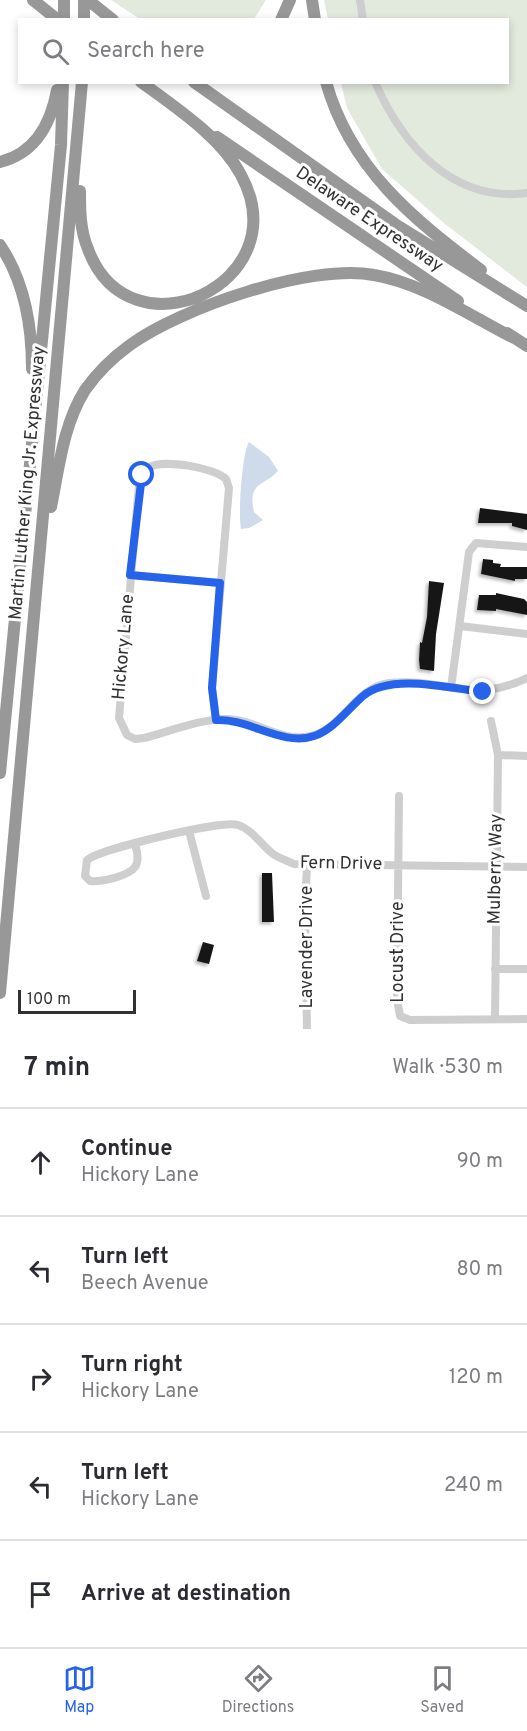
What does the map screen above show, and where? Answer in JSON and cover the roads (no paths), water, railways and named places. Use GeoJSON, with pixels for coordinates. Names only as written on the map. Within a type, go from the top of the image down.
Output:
{"type":"FeatureCollection","features":[{"type":"Feature","properties":{"kind":"highway"},"geometry":{"type":"LineString","coordinates":[[63,18],[64,0]]}},
{"type":"Feature","properties":{"kind":"highway"},"geometry":{"type":"LineString","coordinates":[[84,0],[84,18]]}},
{"type":"Feature","properties":{"kind":"highway"},"geometry":{"type":"LineString","coordinates":[[282,18],[290,0]]}},
{"type":"Feature","properties":{"kind":"highway"},"geometry":{"type":"LineString","coordinates":[[312,0],[315,18]]}},
{"type":"Feature","properties":{"kind":"highway"},"geometry":{"type":"LineString","coordinates":[[36,2],[56,18]]}},
{"type":"Feature","properties":{"kind":"highway"},"geometry":{"type":"LineString","coordinates":[[0,162],[25,151],[44,130],[52,113],[60,84]]}},
{"type":"Feature","properties":{"kind":"highway","name":"Martin Luther King Jr. Expressway"},"geometry":{"type":"LineString","coordinates":[[0,772],[61,145],[61,84]]}},
{"type":"Feature","properties":{"kind":"highway","name":"Martin Luther King Jr. Expressway"},"geometry":{"type":"LineString","coordinates":[[0,993],[40,561],[50,426],[79,141],[82,84]]}},
{"type":"Feature","properties":{"kind":"highway"},"geometry":{"type":"LineString","coordinates":[[79,141],[81,223],[88,251],[97,267],[114,286],[137,299],[165,304],[183,303],[210,293],[230,276],[247,249],[253,225],[251,201],[241,174],[194,121],[144,84]]}},
{"type":"Feature","properties":{"kind":"highway"},"geometry":{"type":"LineString","coordinates":[[197,84],[395,224],[527,306]]}},
{"type":"Feature","properties":{"kind":"highway"},"geometry":{"type":"LineString","coordinates":[[327,84],[348,136],[380,183],[423,225],[527,306]]}},
{"type":"Feature","properties":{"kind":"highway","name":"Delaware Expressway"},"geometry":{"type":"LineString","coordinates":[[194,121],[350,230],[527,346]]}},
{"type":"Feature","properties":{"kind":"highway"},"geometry":{"type":"LineString","coordinates":[[0,245],[17,276],[28,315],[32,347],[32,432]]}},
{"type":"Feature","properties":{"kind":"highway"},"geometry":{"type":"LineString","coordinates":[[40,561],[64,442],[78,402],[92,380],[115,357],[140,338],[179,320],[275,285],[315,275],[349,272],[384,276],[405,284],[514,338]]}},
{"type":"Feature","properties":{"kind":"street"},"geometry":{"type":"LineString","coordinates":[[360,0],[363,18]]}},
{"type":"Feature","properties":{"kind":"street"},"geometry":{"type":"LineString","coordinates":[[376,84],[401,132],[429,163],[477,188],[497,194],[527,193]]}},
{"type":"Feature","properties":{"kind":"street","name":"Hickory Lane"},"geometry":{"type":"LineString","coordinates":[[216,720],[212,688],[229,488],[226,479],[212,469],[159,464],[148,468],[139,484],[118,718],[120,727],[127,735],[135,739],[216,720],[230,719],[285,736],[306,737],[328,728],[376,687],[398,683],[483,692],[507,687],[527,678]]}},
{"type":"Feature","properties":{"kind":"street"},"geometry":{"type":"LineString","coordinates":[[451,688],[469,552],[476,543],[527,547]]}},
{"type":"Feature","properties":{"kind":"street"},"geometry":{"type":"LineString","coordinates":[[130,575],[220,583]]}},
{"type":"Feature","properties":{"kind":"street"},"geometry":{"type":"LineString","coordinates":[[460,626],[527,634]]}},
{"type":"Feature","properties":{"kind":"street","name":"Mulberry Way"},"geometry":{"type":"LineString","coordinates":[[491,721],[498,755],[495,1018]]}},
{"type":"Feature","properties":{"kind":"street"},"geometry":{"type":"LineString","coordinates":[[498,755],[527,756]]}},
{"type":"Feature","properties":{"kind":"street","name":"Locust Drive"},"geometry":{"type":"LineString","coordinates":[[399,796],[397,999],[400,1016],[410,1020],[527,1019]]}},
{"type":"Feature","properties":{"kind":"street","name":"Fern Drive"},"geometry":{"type":"LineString","coordinates":[[135,844],[139,861],[131,874],[99,882],[90,881],[85,876],[87,860],[93,854],[189,831],[227,823],[241,825],[274,855],[294,864],[307,866],[527,867]]}},
{"type":"Feature","properties":{"kind":"street"},"geometry":{"type":"LineString","coordinates":[[189,831],[206,896]]}},
{"type":"Feature","properties":{"kind":"street","name":"Lavender Drive"},"geometry":{"type":"LineString","coordinates":[[307,866],[305,908],[308,1029]]}},
{"type":"Feature","properties":{"kind":"street"},"geometry":{"type":"LineString","coordinates":[[495,969],[527,969]]}},
{"type":"Feature","properties":{"kind":"water"},"geometry":{"type":"Polygon","coordinates":[[[249,442],[269,457],[278,471],[258,486],[253,495],[254,512],[263,520],[249,528],[241,529],[241,484],[244,458],[249,442]]]}}]}
